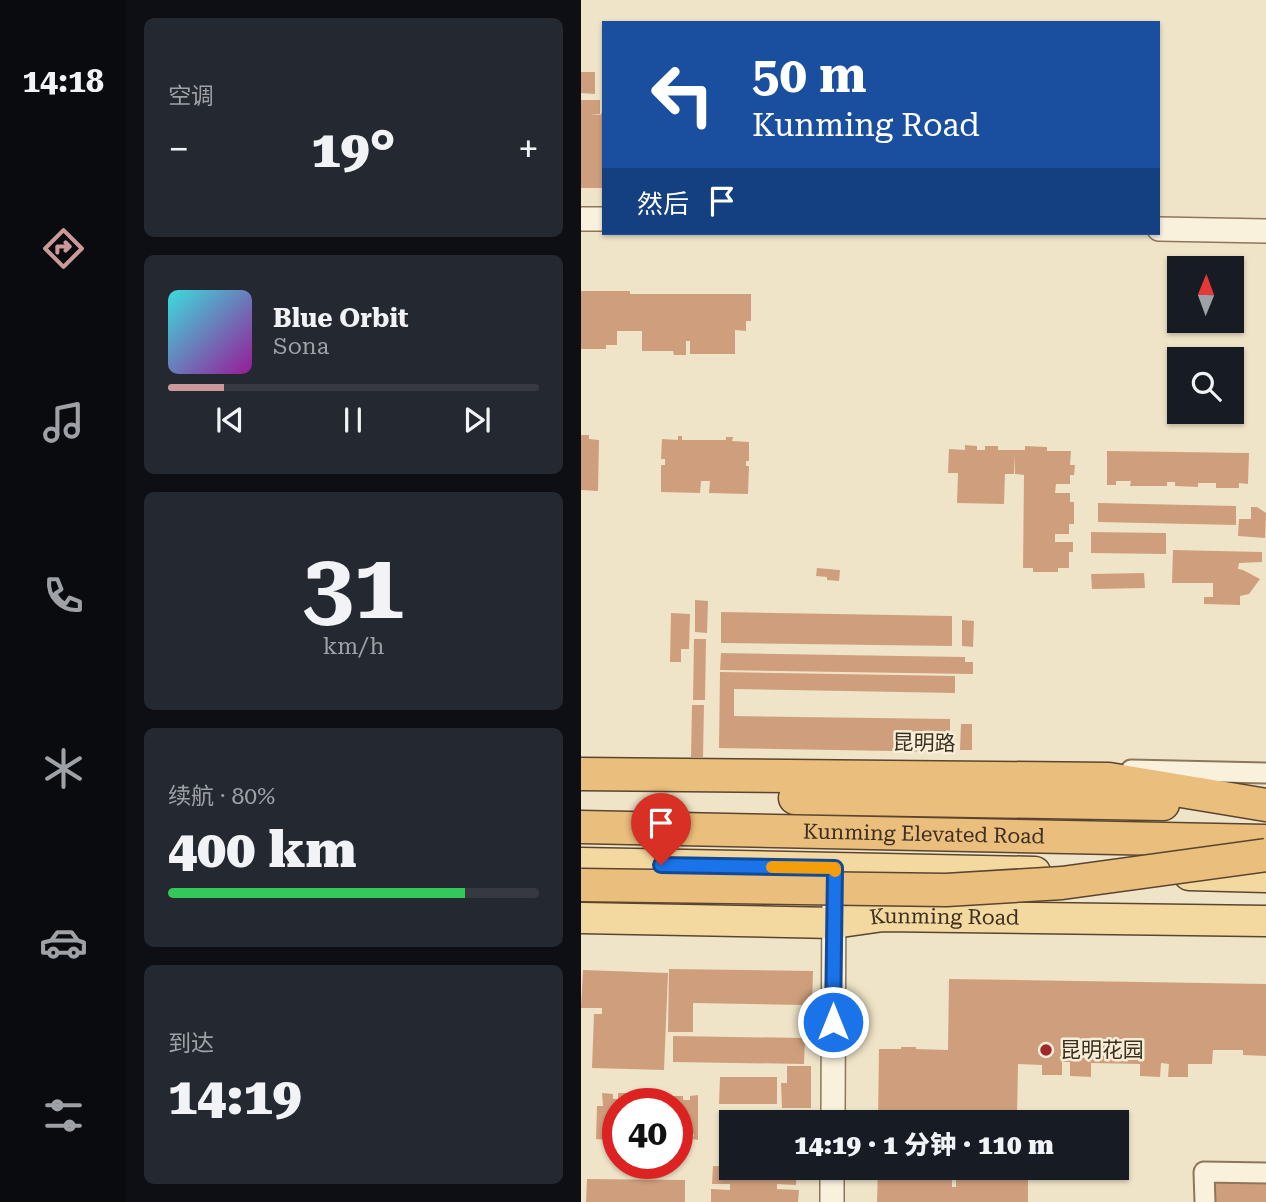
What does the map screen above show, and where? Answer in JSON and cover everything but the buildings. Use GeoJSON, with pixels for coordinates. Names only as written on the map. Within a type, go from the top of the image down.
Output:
{"type":"FeatureCollection","features":[{"type":"Feature","properties":{"kind":"highway"},"geometry":{"type":"LineString","coordinates":[[581,775],[1109,779],[1266,805]]}},
{"type":"Feature","properties":{"kind":"highway","name":"Kunming Elevated Road"},"geometry":{"type":"LineString","coordinates":[[581,794],[1266,805]]}},
{"type":"Feature","properties":{"kind":"highway","name":"Kunming Elevated Road"},"geometry":{"type":"LineString","coordinates":[[581,827],[1266,841]]}},
{"type":"Feature","properties":{"kind":"highway"},"geometry":{"type":"LineString","coordinates":[[581,885],[946,890],[997,888],[1062,883],[1266,855]]}},
{"type":"Feature","properties":{"kind":"main road"},"geometry":{"type":"LineString","coordinates":[[581,863],[1266,877]]}},
{"type":"Feature","properties":{"kind":"main road","name":"Kunming Road"},"geometry":{"type":"LineString","coordinates":[[581,918],[834,923],[883,916],[1266,921]]}},
{"type":"Feature","properties":{"kind":"street"},"geometry":{"type":"LineString","coordinates":[[581,219],[602,219]]}},
{"type":"Feature","properties":{"kind":"street"},"geometry":{"type":"LineString","coordinates":[[1160,229],[1266,231]]}},
{"type":"Feature","properties":{"kind":"street","name":"昆明路"},"geometry":{"type":"LineString","coordinates":[[581,759],[1266,773]]}},
{"type":"Feature","properties":{"kind":"street"},"geometry":{"type":"LineString","coordinates":[[832,1110],[835,868]]}},
{"type":"Feature","properties":{"kind":"street"},"geometry":{"type":"LineString","coordinates":[[1205,1202],[1204,1172],[1266,1173]]}},
{"type":"Feature","properties":{"kind":"street"},"geometry":{"type":"LineString","coordinates":[[832,1180],[832,1202]]}},
{"type":"Feature","properties":{"kind":"slow traffic"},"geometry":{"type":"LineString","coordinates":[[772,867],[835,868],[835,871]]}},
{"type":"Feature","properties":{"kind":"place","name":"昆明花园"},"geometry":{"type":"Point","coordinates":[1046,1050]}},
{"type":"Feature","properties":{"kind":"route"},"geometry":{"type":"LineString","coordinates":[[661,865],[835,868],[833,1022]]}}]}
